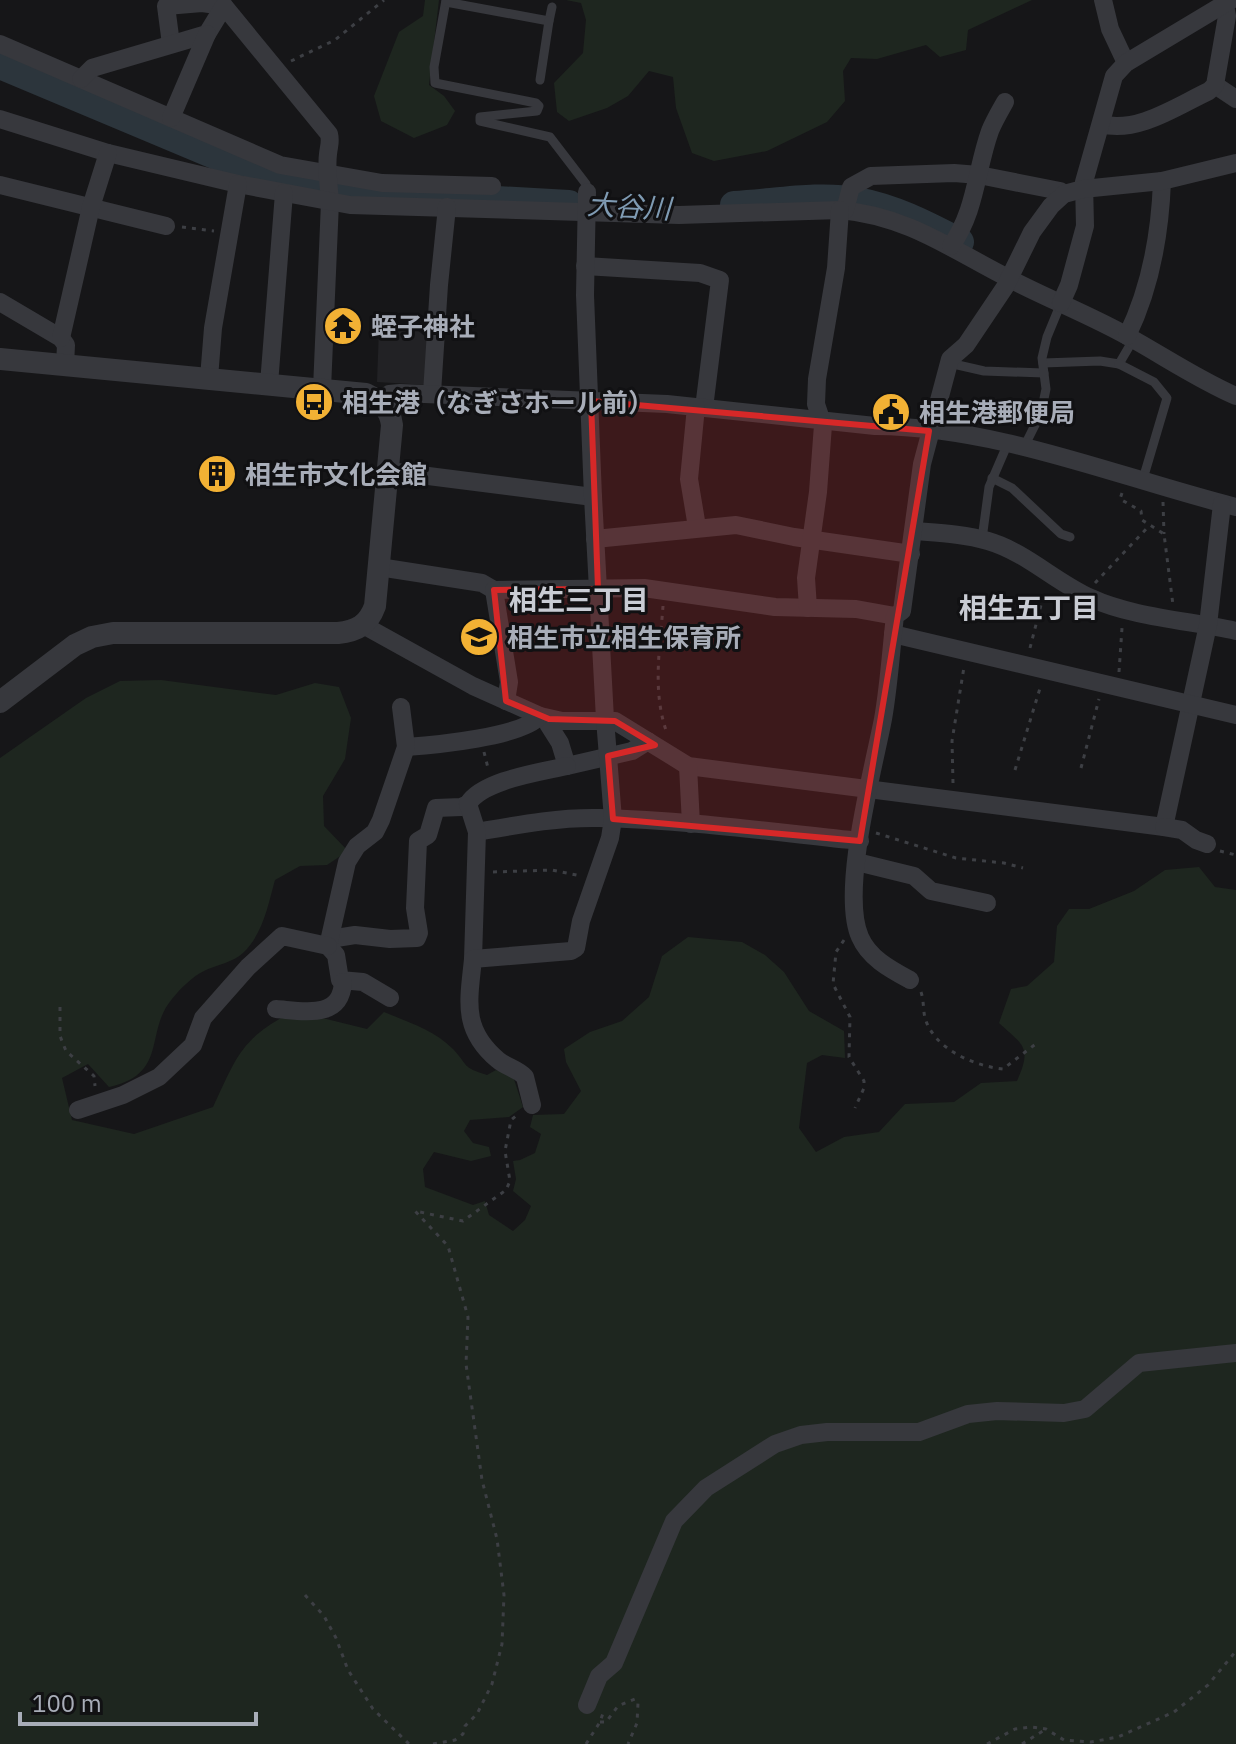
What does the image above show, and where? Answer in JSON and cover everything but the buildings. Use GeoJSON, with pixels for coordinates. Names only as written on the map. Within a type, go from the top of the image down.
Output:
{"type":"FeatureCollection","features":[{"type":"Feature","properties":{"kind":"street"},"geometry":{"type":"LineString","coordinates":[[1103,0],[1110,29],[1126,63]]}},
{"type":"Feature","properties":{"kind":"street"},"geometry":{"type":"LineString","coordinates":[[1065,296],[1085,226],[1083,189],[1114,76],[1126,63],[1227,1]]}},
{"type":"Feature","properties":{"kind":"street"},"geometry":{"type":"LineString","coordinates":[[1101,124],[1123,127],[1138,123],[1209,91],[1215,85],[1227,1]]}},
{"type":"Feature","properties":{"kind":"street"},"geometry":{"type":"LineString","coordinates":[[171,44],[166,6],[202,3],[224,6],[329,134],[322,389]]}},
{"type":"Feature","properties":{"kind":"street"},"geometry":{"type":"LineString","coordinates":[[171,118],[207,34],[224,6]]}},
{"type":"Feature","properties":{"kind":"street"},"geometry":{"type":"LineString","coordinates":[[81,79],[92,68],[207,34]]}},
{"type":"Feature","properties":{"kind":"street"},"geometry":{"type":"LineString","coordinates":[[0,44],[280,165],[329,188],[350,205],[586,205],[748,215],[845,204],[955,240],[1131,332],[1236,396]]}},
{"type":"Feature","properties":{"kind":"street"},"geometry":{"type":"LineString","coordinates":[[1215,85],[1236,99]]}},
{"type":"Feature","properties":{"kind":"street"},"geometry":{"type":"LineString","coordinates":[[955,240],[979,175],[991,129],[1005,102]]}},
{"type":"Feature","properties":{"kind":"street"},"geometry":{"type":"LineString","coordinates":[[0,119],[108,153],[284,193],[382,183],[492,186]]}},
{"type":"Feature","properties":{"kind":"street"},"geometry":{"type":"LineString","coordinates":[[61,338],[91,207],[108,153]]}},
{"type":"Feature","properties":{"kind":"street"},"geometry":{"type":"LineString","coordinates":[[910,980],[866,950],[858,934],[852,908],[857,862],[884,715],[894,625],[902,611],[911,554],[922,464],[949,363],[966,345],[1013,271],[1032,232],[1064,194],[1083,189],[1162,181],[1236,163]]}},
{"type":"Feature","properties":{"kind":"street"},"geometry":{"type":"LineString","coordinates":[[808,608],[806,578],[818,492],[823,425],[816,404],[817,379],[845,204],[858,181],[871,176],[954,173],[979,175],[1064,194]]}},
{"type":"Feature","properties":{"kind":"street"},"geometry":{"type":"LineString","coordinates":[[1131,332],[1156,251],[1162,181]]}},
{"type":"Feature","properties":{"kind":"street"},"geometry":{"type":"LineString","coordinates":[[209,378],[213,328],[238,184]]}},
{"type":"Feature","properties":{"kind":"street"},"geometry":{"type":"LineString","coordinates":[[0,185],[166,226]]}},
{"type":"Feature","properties":{"kind":"street"},"geometry":{"type":"LineString","coordinates":[[269,384],[284,193]]}},
{"type":"Feature","properties":{"kind":"street"},"geometry":{"type":"LineString","coordinates":[[473,959],[571,951],[576,948],[613,819],[593,497],[585,266],[586,205]]}},
{"type":"Feature","properties":{"kind":"street"},"geometry":{"type":"LineString","coordinates":[[432,393],[447,207]]}},
{"type":"Feature","properties":{"kind":"street"},"geometry":{"type":"LineString","coordinates":[[585,266],[700,273],[720,280],[689,479],[697,527]]}},
{"type":"Feature","properties":{"kind":"street"},"geometry":{"type":"LineString","coordinates":[[0,302],[61,338],[66,345],[65,365]]}},
{"type":"Feature","properties":{"kind":"street"},"geometry":{"type":"LineString","coordinates":[[0,359],[366,394],[389,410],[391,418],[389,471],[375,606],[363,625],[356,630],[338,633],[133,632],[92,637],[59,656],[0,702]]}},
{"type":"Feature","properties":{"kind":"street"},"geometry":{"type":"LineString","coordinates":[[379,401],[389,394],[400,393],[591,401],[820,418],[929,431],[1016,445],[1229,506],[1208,625],[1164,827]]}},
{"type":"Feature","properties":{"kind":"street"},"geometry":{"type":"LineString","coordinates":[[389,471],[593,497]]}},
{"type":"Feature","properties":{"kind":"street"},"geometry":{"type":"LineString","coordinates":[[595,539],[736,525],[911,554]]}},
{"type":"Feature","properties":{"kind":"street"},"geometry":{"type":"LineString","coordinates":[[914,531],[982,539],[1022,557],[1085,595],[1127,609],[1236,631]]}},
{"type":"Feature","properties":{"kind":"street"},"geometry":{"type":"LineString","coordinates":[[379,567],[482,583],[494,590],[664,590],[775,607],[856,609],[967,652],[1236,715]]}},
{"type":"Feature","properties":{"kind":"street"},"geometry":{"type":"LineString","coordinates":[[494,590],[509,682],[506,701]]}},
{"type":"Feature","properties":{"kind":"street"},"geometry":{"type":"LineString","coordinates":[[363,625],[506,701],[544,717],[615,721],[688,766],[1164,827],[1182,830],[1207,844]]}},
{"type":"Feature","properties":{"kind":"street"},"geometry":{"type":"LineString","coordinates":[[276,1009],[314,1012],[338,1002],[343,994],[336,955],[329,943],[347,862],[357,846],[375,832],[406,747],[401,707]]}},
{"type":"Feature","properties":{"kind":"street"},"geometry":{"type":"LineString","coordinates":[[406,747],[507,732],[544,717]]}},
{"type":"Feature","properties":{"kind":"street"},"geometry":{"type":"LineString","coordinates":[[544,717],[560,743],[567,766]]}},
{"type":"Feature","properties":{"kind":"street"},"geometry":{"type":"LineString","coordinates":[[78,1110],[123,1095],[159,1077],[193,1045],[203,1018],[248,967],[282,936],[329,943],[355,935],[417,938],[415,893],[418,841],[428,835],[436,808],[468,804],[472,798],[494,785],[640,748],[648,741]]}},
{"type":"Feature","properties":{"kind":"street"},"geometry":{"type":"LineString","coordinates":[[688,766],[691,824]]}},
{"type":"Feature","properties":{"kind":"street"},"geometry":{"type":"LineString","coordinates":[[468,804],[477,832],[473,959],[468,1010],[473,1026],[494,1056],[525,1077],[532,1105]]}},
{"type":"Feature","properties":{"kind":"street"},"geometry":{"type":"LineString","coordinates":[[477,832],[536,822],[613,819],[862,833]]}},
{"type":"Feature","properties":{"kind":"street"},"geometry":{"type":"LineString","coordinates":[[857,862],[914,876],[931,891],[987,903]]}},
{"type":"Feature","properties":{"kind":"street"},"geometry":{"type":"LineString","coordinates":[[343,982],[363,982],[390,998]]}},
{"type":"Feature","properties":{"kind":"street"},"geometry":{"type":"LineString","coordinates":[[587,1705],[599,1676],[614,1663],[674,1521],[706,1488],[775,1444],[801,1435],[827,1432],[919,1432],[968,1414],[997,1411],[1064,1413],[1085,1409],[1139,1363],[1236,1353]]}},
{"type":"Feature","properties":{"kind":"lane"},"geometry":{"type":"LineString","coordinates":[[549,21],[446,1],[434,67],[435,83],[536,103],[539,106],[537,111],[480,117],[480,121],[550,137],[586,184],[586,205]]}},
{"type":"Feature","properties":{"kind":"lane"},"geometry":{"type":"LineString","coordinates":[[540,80],[552,7]]}},
{"type":"Feature","properties":{"kind":"lane"},"geometry":{"type":"LineString","coordinates":[[982,539],[992,478],[1041,413],[1046,389],[1044,368],[1047,337],[1065,296]]}},
{"type":"Feature","properties":{"kind":"lane"},"geometry":{"type":"LineString","coordinates":[[1119,364],[1131,332]]}},
{"type":"Feature","properties":{"kind":"lane"},"geometry":{"type":"LineString","coordinates":[[949,363],[984,371],[1100,361],[1119,364],[1154,382],[1167,398],[1135,477]]}},
{"type":"Feature","properties":{"kind":"lane"},"geometry":{"type":"LineString","coordinates":[[992,478],[1012,488],[1061,534],[1070,537]]}},
{"type":"Feature","properties":{"kind":"path"},"geometry":{"type":"LineString","coordinates":[[278,69],[335,40],[384,0]]}},
{"type":"Feature","properties":{"kind":"path"},"geometry":{"type":"LineString","coordinates":[[166,226],[230,233]]}},
{"type":"Feature","properties":{"kind":"path"},"geometry":{"type":"LineString","coordinates":[[1135,477],[1120,499],[1141,511],[1142,520],[1164,534]]}},
{"type":"Feature","properties":{"kind":"path"},"geometry":{"type":"LineString","coordinates":[[1166,486],[1162,503],[1164,534],[1175,619]]}},
{"type":"Feature","properties":{"kind":"path"},"geometry":{"type":"LineString","coordinates":[[1085,595],[1149,526]]}},
{"type":"Feature","properties":{"kind":"path"},"geometry":{"type":"LineString","coordinates":[[1026,665],[1041,605],[1056,577]]}},
{"type":"Feature","properties":{"kind":"path"},"geometry":{"type":"LineString","coordinates":[[664,590],[658,696],[661,716],[670,739],[667,753]]}},
{"type":"Feature","properties":{"kind":"path"},"geometry":{"type":"LineString","coordinates":[[1081,768],[1110,685],[1122,617],[1127,609]]}},
{"type":"Feature","properties":{"kind":"path"},"geometry":{"type":"LineString","coordinates":[[953,801],[952,741],[967,652]]}},
{"type":"Feature","properties":{"kind":"path"},"geometry":{"type":"LineString","coordinates":[[1015,770],[1045,670]]}},
{"type":"Feature","properties":{"kind":"path"},"geometry":{"type":"LineString","coordinates":[[482,737],[485,762],[494,785]]}},
{"type":"Feature","properties":{"kind":"path"},"geometry":{"type":"LineString","coordinates":[[862,833],[956,858],[1023,868]]}},
{"type":"Feature","properties":{"kind":"path"},"geometry":{"type":"LineString","coordinates":[[477,872],[552,870],[595,879]]}},
{"type":"Feature","properties":{"kind":"path"},"geometry":{"type":"LineString","coordinates":[[855,1108],[864,1081],[849,1057],[850,1017],[833,984],[833,972],[840,943],[858,934]]}},
{"type":"Feature","properties":{"kind":"path"},"geometry":{"type":"LineString","coordinates":[[910,980],[923,996],[928,1024],[947,1050],[1003,1069],[1037,1043]]}},
{"type":"Feature","properties":{"kind":"path"},"geometry":{"type":"LineString","coordinates":[[60,1007],[60,1036],[66,1051],[94,1076],[100,1101]]}},
{"type":"Feature","properties":{"kind":"path"},"geometry":{"type":"LineString","coordinates":[[433,1744],[455,1740],[463,1734],[492,1684],[502,1644],[504,1595],[497,1539],[482,1480],[466,1364],[468,1317],[448,1246],[415,1211],[463,1221],[506,1190],[510,1181],[505,1151],[511,1120],[532,1105]]}},
{"type":"Feature","properties":{"kind":"path"},"geometry":{"type":"LineString","coordinates":[[305,1595],[330,1627],[348,1670],[373,1709],[409,1744]]}},
{"type":"Feature","properties":{"kind":"path"},"geometry":{"type":"LineString","coordinates":[[987,1744],[1015,1729],[1046,1729],[1064,1740],[1091,1742],[1118,1737],[1174,1712],[1208,1685],[1236,1651]]}},
{"type":"Feature","properties":{"kind":"path"},"geometry":{"type":"LineString","coordinates":[[586,1744],[600,1722],[606,1722],[618,1706],[635,1699],[638,1703],[637,1723],[628,1744]]}},
{"type":"Feature","properties":{"kind":"path"},"geometry":{"type":"LineString","coordinates":[[1022,1744],[1046,1729]]}},
{"type":"Feature","properties":{"kind":"highlighted area"},"geometry":{"type":"Polygon","coordinates":[[[591,401],[929,431],[860,841],[613,819],[608,756],[655,745],[615,721],[549,719],[506,701],[494,590],[598,589],[591,401]]]}},
{"type":"Feature","properties":{"kind":"shaded area"},"geometry":{"type":"Polygon","coordinates":[[[425,0],[439,0],[429,85],[444,96],[455,111],[447,125],[414,138],[381,121],[374,96],[399,32],[423,16],[425,0]]]}},
{"type":"Feature","properties":{"kind":"shaded area"},"geometry":{"type":"Polygon","coordinates":[[[566,0],[1032,0],[968,30],[966,50],[940,57],[926,45],[877,59],[851,58],[843,71],[845,101],[827,122],[767,151],[714,161],[692,153],[676,108],[673,77],[649,71],[628,96],[607,108],[569,121],[557,112],[554,83],[583,53],[586,20],[581,3],[566,0]]]}},
{"type":"Feature","properties":{"kind":"shaded area"},"geometry":{"type":"Polygon","coordinates":[[[379,329],[417,330],[428,339],[428,385],[377,382],[379,329]]]}},
{"type":"Feature","properties":{"kind":"shaded area"},"geometry":{"type":"Polygon","coordinates":[[[161,680],[276,695],[315,683],[339,687],[351,718],[345,759],[323,796],[324,826],[348,851],[327,865],[300,866],[275,880],[264,919],[250,945],[235,959],[195,976],[175,995],[164,1012],[148,1062],[140,1072],[128,1081],[109,1087],[88,1064],[62,1078],[72,1120],[134,1134],[213,1107],[235,1061],[251,1040],[294,1011],[367,1029],[384,1012],[438,1037],[473,1070],[487,1075],[496,1070],[513,1076],[523,1107],[509,1117],[470,1120],[464,1131],[473,1143],[489,1147],[491,1156],[471,1161],[434,1152],[423,1169],[425,1187],[473,1205],[485,1201],[489,1215],[513,1231],[525,1220],[531,1206],[513,1191],[516,1179],[513,1161],[535,1153],[541,1134],[530,1127],[533,1115],[564,1114],[581,1091],[566,1062],[564,1049],[590,1032],[622,1021],[649,997],[662,956],[688,937],[742,942],[765,955],[784,972],[809,1011],[844,1031],[845,1058],[822,1055],[807,1063],[799,1128],[816,1152],[844,1137],[879,1132],[905,1104],[954,1102],[981,1083],[1017,1081],[1024,1061],[1023,1048],[999,1023],[1011,989],[1027,986],[1054,962],[1057,926],[1069,909],[1089,909],[1134,891],[1165,870],[1199,867],[1215,887],[1236,890],[1236,1744],[0,1744],[0,758],[86,698],[120,681],[161,680]]]}},
{"type":"Feature","properties":{"kind":"waterway","name":"大谷川"},"geometry":{"type":"LineString","coordinates":[[0,65],[236,164],[337,191],[569,204]]}},
{"type":"Feature","properties":{"kind":"waterway","name":"大谷川"},"geometry":{"type":"LineString","coordinates":[[734,205],[811,199],[857,201],[898,213],[960,242]]}},
{"type":"Feature","properties":{"kind":"place","name":"蛭子神社"},"geometry":{"type":"Point","coordinates":[343,326]}},
{"type":"Feature","properties":{"kind":"place","name":"相生港（なぎさホール前）"},"geometry":{"type":"Point","coordinates":[314,402]}},
{"type":"Feature","properties":{"kind":"place","name":"相生港郵便局"},"geometry":{"type":"Point","coordinates":[891,412]}},
{"type":"Feature","properties":{"kind":"place","name":"相生市文化会館"},"geometry":{"type":"Point","coordinates":[217,474]}},
{"type":"Feature","properties":{"kind":"place","name":"相生市立相生保育所"},"geometry":{"type":"Point","coordinates":[479,637]}},
{"type":"Feature","properties":{"kind":"district","name":"相生三丁目"},"geometry":{"type":"Point","coordinates":[579,599]}},
{"type":"Feature","properties":{"kind":"district","name":"相生五丁目"},"geometry":{"type":"Point","coordinates":[1029,607]}}]}
